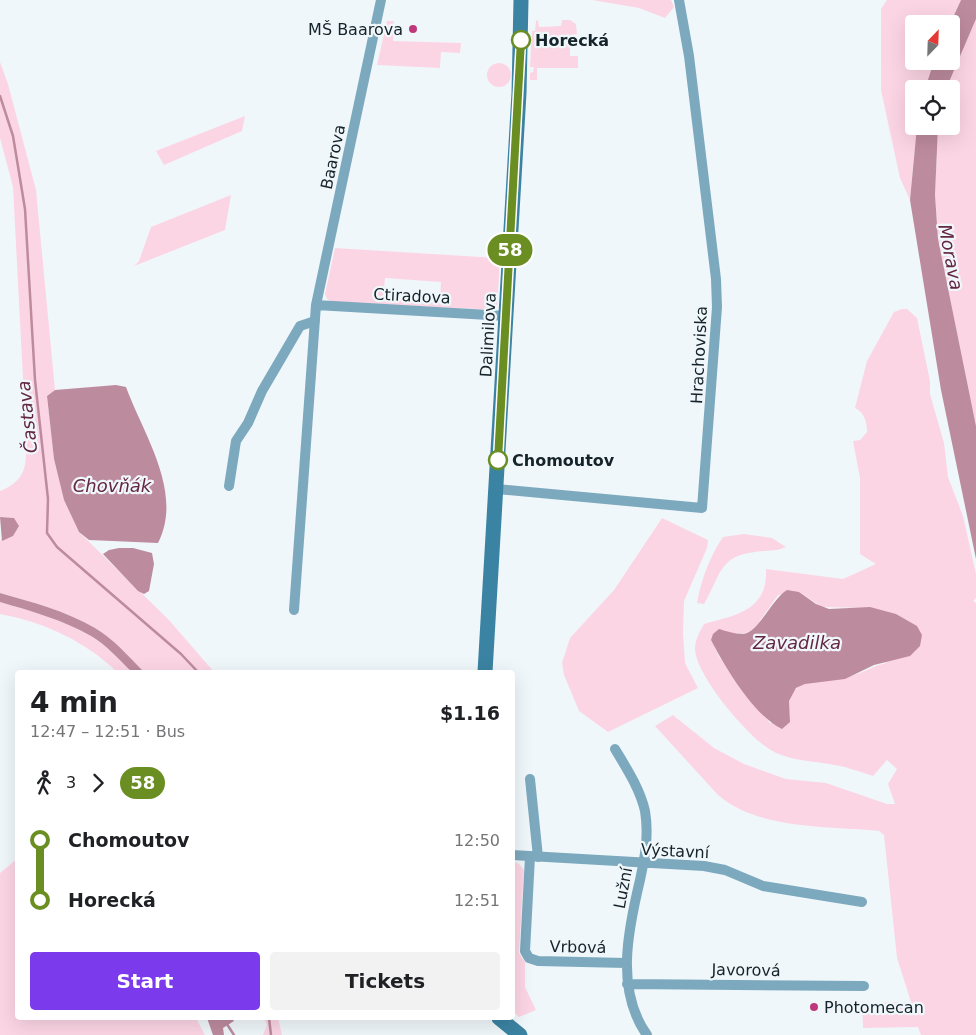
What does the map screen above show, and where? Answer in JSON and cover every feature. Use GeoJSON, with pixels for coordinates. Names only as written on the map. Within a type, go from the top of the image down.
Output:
{"type":"FeatureCollection","features":[{"type":"Feature","properties":{"kind":"main road","name":"Dalimilova"},"geometry":{"type":"LineString","coordinates":[[485,670],[521,60],[521,0]]}},
{"type":"Feature","properties":{"kind":"main road"},"geometry":{"type":"LineString","coordinates":[[501,1020],[520,1035]]}},
{"type":"Feature","properties":{"kind":"street","name":"Baarova"},"geometry":{"type":"LineString","coordinates":[[294,610],[316,305],[381,0]]}},
{"type":"Feature","properties":{"kind":"street","name":"Hrachoviska"},"geometry":{"type":"LineString","coordinates":[[496,489],[702,508],[717,307],[716,279],[689,56],[679,0]]}},
{"type":"Feature","properties":{"kind":"street","name":"Ctiradova"},"geometry":{"type":"LineString","coordinates":[[316,305],[506,316]]}},
{"type":"Feature","properties":{"kind":"street"},"geometry":{"type":"LineString","coordinates":[[229,486],[236,441],[248,423],[262,391],[300,326],[314,321]]}},
{"type":"Feature","properties":{"kind":"street","name":"Lužní"},"geometry":{"type":"LineString","coordinates":[[615,749],[635,784],[644,811],[646,850],[626,963],[627,984],[640,1024],[647,1035]]}},
{"type":"Feature","properties":{"kind":"street"},"geometry":{"type":"LineString","coordinates":[[530,779],[534,857]]}},
{"type":"Feature","properties":{"kind":"street","name":"Výstavní"},"geometry":{"type":"LineString","coordinates":[[515,855],[704,866],[725,870],[762,886],[862,902]]}},
{"type":"Feature","properties":{"kind":"street","name":"Vrbová"},"geometry":{"type":"LineString","coordinates":[[534,857],[525,950],[529,958],[538,962],[626,963]]}},
{"type":"Feature","properties":{"kind":"street","name":"Javorová"},"geometry":{"type":"LineString","coordinates":[[627,984],[864,986]]}},
{"type":"Feature","properties":{"kind":"shaded area"},"geometry":{"type":"Polygon","coordinates":[[[592,0],[671,0],[674,7],[665,18],[639,8],[592,0]]]}},
{"type":"Feature","properties":{"kind":"shaded area"},"geometry":{"type":"Polygon","coordinates":[[[887,0],[961,0],[954,15],[905,15],[905,70],[931,70],[928,80],[905,80],[905,135],[916,135],[910,200],[900,178],[881,90],[881,9],[887,0]]]}},
{"type":"Feature","properties":{"kind":"shaded area"},"geometry":{"type":"Polygon","coordinates":[[[976,19],[976,426],[938,239],[935,195],[938,135],[960,135],[960,80],[950,80],[954,70],[960,70],[960,56],[976,19]]]}},
{"type":"Feature","properties":{"kind":"shaded area"},"geometry":{"type":"Polygon","coordinates":[[[538,20],[539,27],[561,26],[562,20],[570,20],[576,24],[577,34],[570,35],[570,56],[578,56],[578,68],[537,68],[537,80],[530,80],[530,73],[533,72],[534,67],[530,67],[532,31],[535,31],[536,21],[538,20]]]}},
{"type":"Feature","properties":{"kind":"shaded area"},"geometry":{"type":"Polygon","coordinates":[[[387,21],[394,21],[393,41],[461,43],[460,53],[441,52],[440,68],[377,65],[387,21]]]}},
{"type":"Feature","properties":{"kind":"shaded area"},"geometry":{"type":"Polygon","coordinates":[[[0,62],[8,84],[36,190],[55,390],[47,396],[54,459],[64,500],[79,532],[169,620],[212,670],[142,670],[102,632],[84,622],[61,612],[0,593],[0,541],[14,518],[0,517],[0,491],[16,481],[24,469],[26,436],[13,187],[0,138],[0,62]]]}},
{"type":"Feature","properties":{"kind":"shaded area"},"geometry":{"type":"Polygon","coordinates":[[[499,63],[504,64],[510,70],[510,80],[504,86],[499,87],[494,86],[488,80],[487,75],[488,70],[494,64],[499,63]]]}},
{"type":"Feature","properties":{"kind":"shaded area"},"geometry":{"type":"Polygon","coordinates":[[[245,116],[242,131],[164,165],[156,151],[245,116]]]}},
{"type":"Feature","properties":{"kind":"shaded area"},"geometry":{"type":"Polygon","coordinates":[[[231,195],[225,230],[134,266],[139,261],[151,227],[231,195]]]}},
{"type":"Feature","properties":{"kind":"shaded area"},"geometry":{"type":"Polygon","coordinates":[[[335,248],[497,258],[500,260],[497,310],[332,302],[327,299],[325,294],[335,248]],[[385,278],[383,299],[440,303],[441,282],[385,278]]]}},
{"type":"Feature","properties":{"kind":"shaded area"},"geometry":{"type":"Polygon","coordinates":[[[907,309],[917,318],[930,381],[930,394],[944,443],[948,477],[963,516],[976,574],[976,598],[973,601],[976,603],[976,1035],[921,1035],[918,1027],[863,1028],[862,1003],[911,1002],[897,958],[884,835],[879,831],[816,827],[753,815],[718,795],[655,726],[673,715],[714,748],[744,764],[786,779],[826,783],[887,804],[895,804],[888,784],[897,769],[887,760],[873,776],[840,766],[783,756],[769,749],[748,731],[724,704],[704,674],[695,649],[699,633],[704,624],[739,613],[756,602],[762,594],[766,569],[843,579],[876,564],[860,554],[860,478],[853,441],[860,440],[867,432],[867,429],[863,415],[855,408],[867,361],[894,312],[907,309]],[[799,592],[778,595],[757,625],[750,631],[743,634],[734,633],[711,640],[720,658],[770,723],[790,722],[789,705],[791,695],[803,685],[857,674],[886,663],[869,608],[822,607],[799,592]]]}},
{"type":"Feature","properties":{"kind":"shaded area"},"geometry":{"type":"Polygon","coordinates":[[[662,518],[708,540],[707,548],[684,601],[683,633],[685,663],[698,688],[608,732],[579,711],[564,675],[562,663],[570,638],[614,590],[662,518]]]}},
{"type":"Feature","properties":{"kind":"shaded area"},"geometry":{"type":"Polygon","coordinates":[[[744,534],[772,538],[786,547],[743,554],[734,558],[722,569],[704,604],[697,603],[707,568],[723,537],[744,534]]]}},
{"type":"Feature","properties":{"kind":"shaded area"},"geometry":{"type":"Polygon","coordinates":[[[0,602],[47,616],[69,625],[102,644],[130,670],[115,670],[91,651],[63,634],[32,622],[0,614],[0,602]]]}},
{"type":"Feature","properties":{"kind":"shaded area"},"geometry":{"type":"Polygon","coordinates":[[[15,861],[15,1020],[197,1020],[205,1035],[0,1035],[0,873],[15,861]]]}},
{"type":"Feature","properties":{"kind":"shaded area"},"geometry":{"type":"Polygon","coordinates":[[[515,862],[524,870],[519,953],[525,962],[525,987],[536,1010],[519,1017],[515,1013],[515,862]]]}},
{"type":"Feature","properties":{"kind":"shaded area"},"geometry":{"type":"Polygon","coordinates":[[[265,1020],[278,1020],[282,1035],[263,1035],[267,1025],[265,1020]]]}},
{"type":"Feature","properties":{"kind":"water"},"geometry":{"type":"Polygon","coordinates":[[[961,0],[976,0],[976,19],[960,56],[960,15],[954,15],[961,0]]]}},
{"type":"Feature","properties":{"kind":"water"},"geometry":{"type":"Polygon","coordinates":[[[931,70],[954,70],[950,80],[928,80],[931,70]]]}},
{"type":"Feature","properties":{"kind":"water"},"geometry":{"type":"Polygon","coordinates":[[[916,135],[938,135],[935,195],[938,239],[976,426],[976,559],[941,390],[910,200],[916,135]]]}},
{"type":"Feature","properties":{"kind":"water","name":"Chovňák"},"geometry":{"type":"Polygon","coordinates":[[[116,385],[126,387],[158,464],[164,484],[165,524],[158,543],[89,540],[79,532],[64,500],[54,459],[47,396],[55,390],[116,385]]]}},
{"type":"Feature","properties":{"kind":"water"},"geometry":{"type":"Polygon","coordinates":[[[0,517],[14,518],[19,526],[13,536],[2,541],[0,517]]]}},
{"type":"Feature","properties":{"kind":"water"},"geometry":{"type":"Polygon","coordinates":[[[133,548],[152,553],[154,564],[149,591],[144,594],[138,591],[103,554],[109,550],[133,548]]]}},
{"type":"Feature","properties":{"kind":"water","name":"Zavadilka"},"geometry":{"type":"Polygon","coordinates":[[[787,590],[799,592],[816,604],[829,609],[870,607],[896,614],[917,626],[922,635],[920,646],[910,656],[874,665],[845,679],[805,684],[796,688],[789,701],[790,722],[782,729],[771,723],[741,690],[711,640],[713,634],[719,629],[740,634],[749,632],[755,628],[781,594],[787,590]]]}},
{"type":"Feature","properties":{"kind":"water"},"geometry":{"type":"Polygon","coordinates":[[[0,593],[61,612],[84,622],[102,632],[142,670],[130,670],[102,644],[80,630],[47,616],[0,602],[0,593]]]}},
{"type":"Feature","properties":{"kind":"water"},"geometry":{"type":"Polygon","coordinates":[[[208,1020],[233,1020],[223,1028],[224,1035],[213,1035],[208,1020]]]}},
{"type":"Feature","properties":{"kind":"waterway","name":"Častava"},"geometry":{"type":"LineString","coordinates":[[0,96],[13,136],[25,209],[35,380],[48,499],[47,533],[57,547],[181,654],[196,670]]}},
{"type":"Feature","properties":{"kind":"waterway"},"geometry":{"type":"LineString","coordinates":[[224,1020],[234,1035]]}},
{"type":"Feature","properties":{"kind":"waterway","name":"Častava"},"geometry":{"type":"LineString","coordinates":[[269,1020],[271,1035]]}},
{"type":"Feature","properties":{"kind":"bus line","name":"58"},"geometry":{"type":"LineString","coordinates":[[498,460],[521,40]]}},
{"type":"Feature","properties":{"kind":"place","name":"MŠ Baarova"},"geometry":{"type":"Point","coordinates":[413,29]}},
{"type":"Feature","properties":{"kind":"place","name":"Horecká"},"geometry":{"type":"Point","coordinates":[521,40]}},
{"type":"Feature","properties":{"kind":"place","name":"Chomoutov"},"geometry":{"type":"Point","coordinates":[498,460]}},
{"type":"Feature","properties":{"kind":"place","name":"Photomecan"},"geometry":{"type":"Point","coordinates":[814,1007]}},
{"type":"Feature","properties":{"kind":"water label","name":"Morava"},"geometry":{"type":"Point","coordinates":[951,257]}}]}
